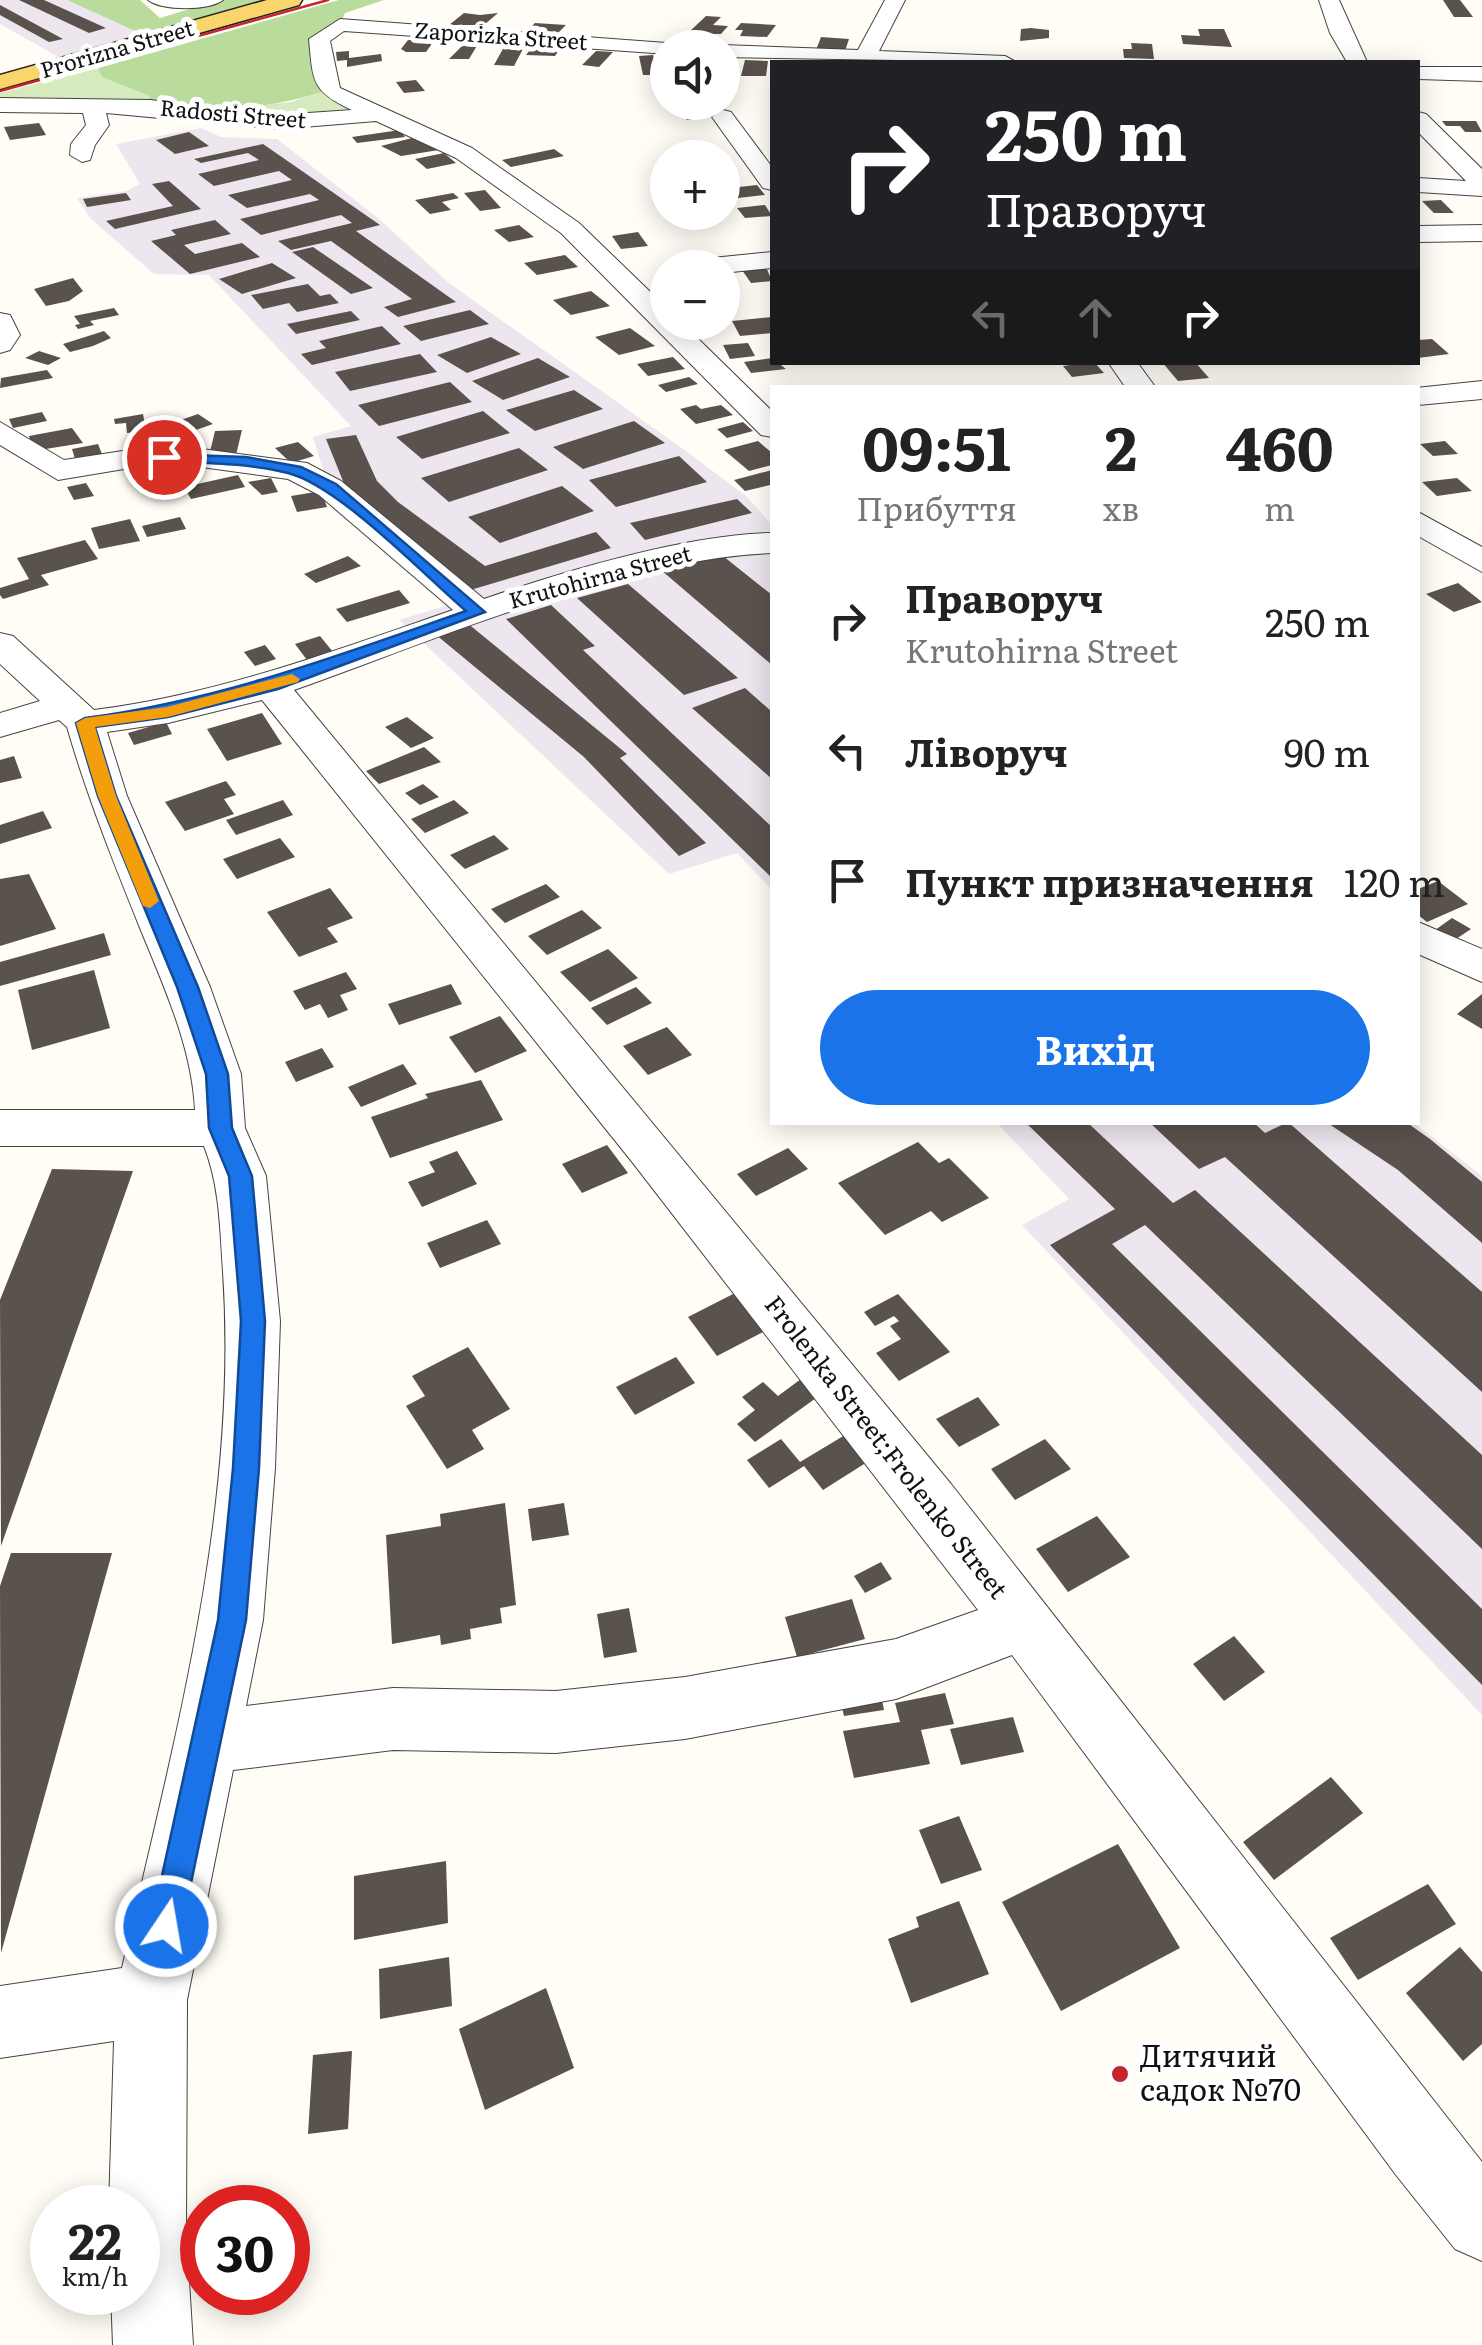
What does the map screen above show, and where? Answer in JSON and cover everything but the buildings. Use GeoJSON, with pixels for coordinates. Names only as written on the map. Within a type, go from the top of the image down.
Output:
{"type":"FeatureCollection","features":[{"type":"Feature","properties":{"kind":"main road","name":"Prorizna Street"},"geometry":{"type":"LineString","coordinates":[[0,82],[291,0]]}},
{"type":"Feature","properties":{"kind":"street"},"geometry":{"type":"LineString","coordinates":[[158,0],[213,0]]}},
{"type":"Feature","properties":{"kind":"street"},"geometry":{"type":"LineString","coordinates":[[864,59],[895,0]]}},
{"type":"Feature","properties":{"kind":"street"},"geometry":{"type":"LineString","coordinates":[[1329,0],[1355,60]]}},
{"type":"Feature","properties":{"kind":"street","name":"Zaporizka Street"},"geometry":{"type":"LineString","coordinates":[[331,30],[340,25],[650,46]]}},
{"type":"Feature","properties":{"kind":"street","name":"Radosti Street"},"geometry":{"type":"LineString","coordinates":[[331,30],[319,39],[326,87],[374,115],[481,164],[570,228],[770,426]]}},
{"type":"Feature","properties":{"kind":"street"},"geometry":{"type":"LineString","coordinates":[[740,52],[883,60]]}},
{"type":"Feature","properties":{"kind":"street"},"geometry":{"type":"LineString","coordinates":[[1420,73],[1482,74]]}},
{"type":"Feature","properties":{"kind":"street","name":"Radosti Street"},"geometry":{"type":"LineString","coordinates":[[0,105],[92,106],[279,122],[374,115]]}},
{"type":"Feature","properties":{"kind":"street"},"geometry":{"type":"LineString","coordinates":[[82,156],[83,144],[98,125],[92,106]]}},
{"type":"Feature","properties":{"kind":"street"},"geometry":{"type":"LineString","coordinates":[[725,120],[770,176]]}},
{"type":"Feature","properties":{"kind":"street"},"geometry":{"type":"LineString","coordinates":[[1420,122],[1482,186]]}},
{"type":"Feature","properties":{"kind":"street"},"geometry":{"type":"LineString","coordinates":[[1420,185],[1482,186]]}},
{"type":"Feature","properties":{"kind":"street"},"geometry":{"type":"LineString","coordinates":[[1420,234],[1482,234]]}},
{"type":"Feature","properties":{"kind":"street"},"geometry":{"type":"LineString","coordinates":[[740,263],[770,260]]}},
{"type":"Feature","properties":{"kind":"street"},"geometry":{"type":"LineString","coordinates":[[617,274],[650,271]]}},
{"type":"Feature","properties":{"kind":"street"},"geometry":{"type":"LineString","coordinates":[[0,321],[6,335],[0,344]]}},
{"type":"Feature","properties":{"kind":"street"},"geometry":{"type":"LineString","coordinates":[[1124,365],[1140,385]]}},
{"type":"Feature","properties":{"kind":"street"},"geometry":{"type":"LineString","coordinates":[[1420,396],[1482,390]]}},
{"type":"Feature","properties":{"kind":"street"},"geometry":{"type":"LineString","coordinates":[[0,431],[58,470],[142,457],[187,456],[296,470],[330,488],[477,612]]}},
{"type":"Feature","properties":{"kind":"street"},"geometry":{"type":"LineString","coordinates":[[1420,523],[1482,562]]}},
{"type":"Feature","properties":{"kind":"street","name":"Krutohirna Street"},"geometry":{"type":"LineString","coordinates":[[0,724],[76,714],[168,712],[272,686],[477,612],[683,554],[733,544],[770,544]]}},
{"type":"Feature","properties":{"kind":"street"},"geometry":{"type":"LineString","coordinates":[[0,644],[76,714],[187,987],[217,1074],[220,1128],[240,1176],[253,1321],[246,1468],[232,1620],[151,2000],[147,2232],[153,2345]]}},
{"type":"Feature","properties":{"kind":"street","name":"Frolenka Street;Frolenko Street"},"geometry":{"type":"LineString","coordinates":[[272,686],[618,1109],[1026,1622],[1402,2126],[1482,2222]]}},
{"type":"Feature","properties":{"kind":"street"},"geometry":{"type":"LineString","coordinates":[[1420,939],[1482,966]]}},
{"type":"Feature","properties":{"kind":"street"},"geometry":{"type":"LineString","coordinates":[[0,1128],[220,1128]]}},
{"type":"Feature","properties":{"kind":"street"},"geometry":{"type":"LineString","coordinates":[[206,1742],[393,1719],[556,1722],[685,1708],[896,1669],[1026,1622]]}},
{"type":"Feature","properties":{"kind":"street"},"geometry":{"type":"LineString","coordinates":[[0,2022],[151,2000]]}},
{"type":"Feature","properties":{"kind":"shaded area"},"geometry":{"type":"Polygon","coordinates":[[[0,0],[67,0],[152,38],[69,63],[0,24],[0,0]]]}},
{"type":"Feature","properties":{"kind":"shaded area"},"geometry":{"type":"Polygon","coordinates":[[[201,128],[221,137],[277,139],[379,219],[449,283],[686,451],[746,496],[770,523],[770,543],[763,545],[770,551],[770,888],[737,853],[669,874],[399,620],[448,605],[330,492],[313,437],[351,426],[209,275],[154,274],[91,219],[77,198],[127,191],[140,184],[116,144],[201,128]]]}},
{"type":"Feature","properties":{"kind":"shaded area"},"geometry":{"type":"Polygon","coordinates":[[[999,1125],[1417,1125],[1482,1176],[1482,1715],[1022,1225],[1069,1199],[999,1125]]]}},
{"type":"Feature","properties":{"kind":"green space"},"geometry":{"type":"Polygon","coordinates":[[[67,0],[140,0],[160,18],[220,0],[265,0],[142,34],[67,0]]]}},
{"type":"Feature","properties":{"kind":"green space"},"geometry":{"type":"Polygon","coordinates":[[[339,0],[384,0],[345,13],[340,25],[319,39],[328,90],[306,97],[240,108],[150,107],[149,96],[102,77],[98,68],[339,0]]]}},
{"type":"Feature","properties":{"kind":"green space"},"geometry":{"type":"Polygon","coordinates":[[[98,68],[102,77],[149,96],[150,107],[0,105],[0,93],[98,68]]]}},
{"type":"Feature","properties":{"kind":"green space"},"geometry":{"type":"Polygon","coordinates":[[[328,90],[374,115],[330,120],[203,112],[291,102],[328,90]]]}},
{"type":"Feature","properties":{"kind":"tram line"},"geometry":{"type":"LineString","coordinates":[[0,91],[328,0]]}},
{"type":"Feature","properties":{"kind":"slow traffic"},"geometry":{"type":"LineString","coordinates":[[150,901],[107,796],[85,723],[168,712],[292,679]]}},
{"type":"Feature","properties":{"kind":"place","name":"Дитячий садок №70"},"geometry":{"type":"Point","coordinates":[1120,2074]}},
{"type":"Feature","properties":{"kind":"route"},"geometry":{"type":"LineString","coordinates":[[164,457],[246,461],[296,470],[330,488],[477,612],[272,686],[168,712],[85,723],[107,796],[187,987],[217,1074],[220,1128],[240,1176],[253,1321],[246,1468],[232,1620],[166,1926]]}}]}
